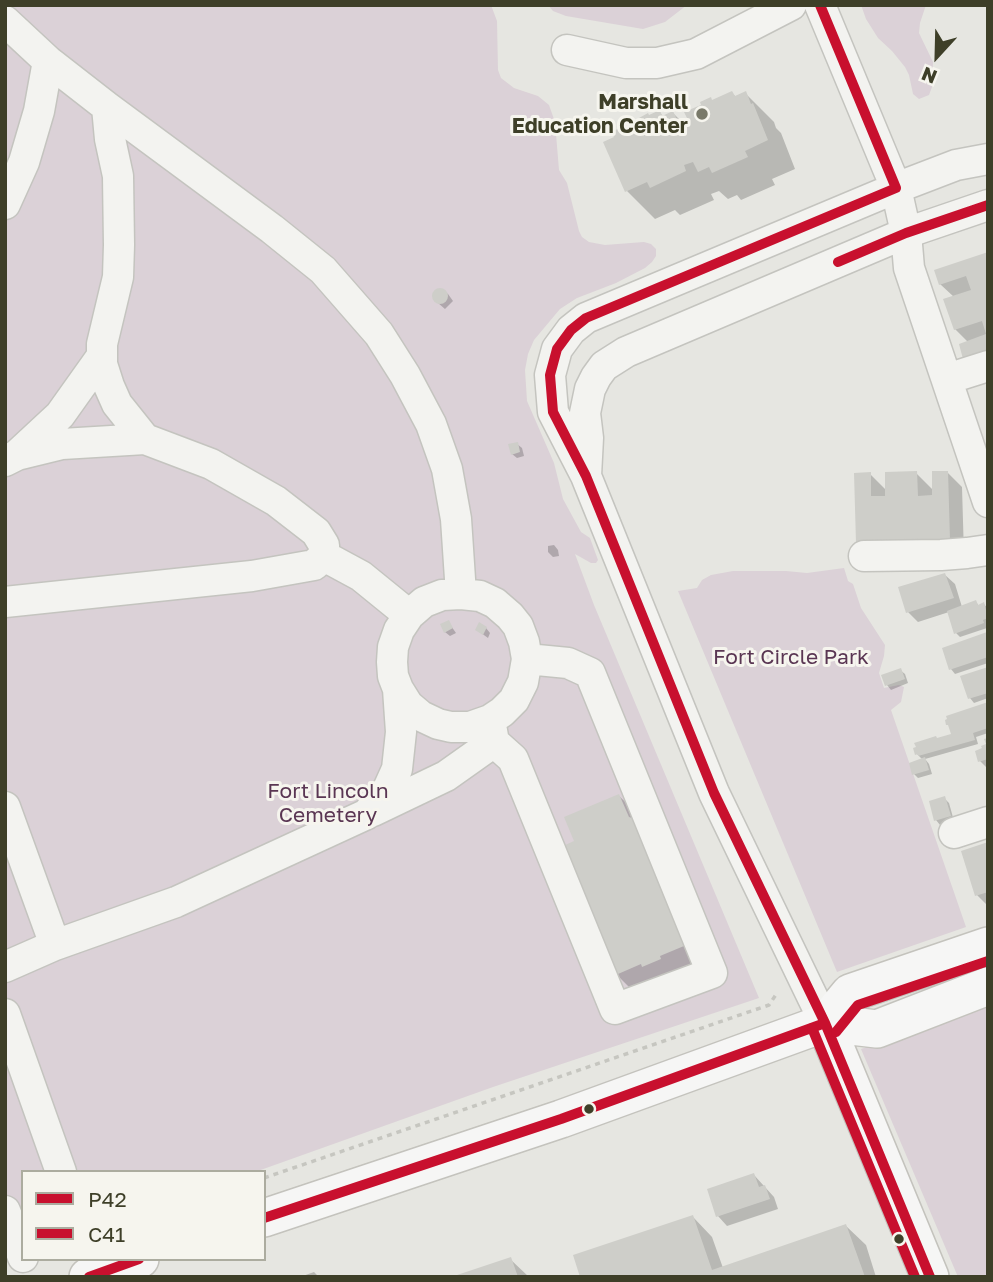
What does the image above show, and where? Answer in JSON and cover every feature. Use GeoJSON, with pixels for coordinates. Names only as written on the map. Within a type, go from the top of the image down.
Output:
{"type":"FeatureCollection","features":[{"type":"Feature","properties":{"kind":"main road"},"geometry":{"type":"LineString","coordinates":[[825,1023],[850,993],[988,946]]}},
{"type":"Feature","properties":{"kind":"main road"},"geometry":{"type":"LineString","coordinates":[[266,1217],[561,1119],[825,1023],[877,1029],[988,986]]}},
{"type":"Feature","properties":{"kind":"main road"},"geometry":{"type":"LineString","coordinates":[[825,1023],[930,1277]]}},
{"type":"Feature","properties":{"kind":"main road"},"geometry":{"type":"LineString","coordinates":[[92,1270],[131,1261]]}},
{"type":"Feature","properties":{"kind":"street"},"geometry":{"type":"LineString","coordinates":[[566,50],[626,63],[657,63],[696,54],[791,5]]}},
{"type":"Feature","properties":{"kind":"street"},"geometry":{"type":"LineString","coordinates":[[820,5],[896,188],[906,233],[909,268],[947,379],[976,426],[988,502]]}},
{"type":"Feature","properties":{"kind":"street"},"geometry":{"type":"LineString","coordinates":[[5,21],[48,61],[262,221],[323,270],[379,334],[431,424],[447,470],[456,519],[461,594]]}},
{"type":"Feature","properties":{"kind":"street"},"geometry":{"type":"LineString","coordinates":[[5,204],[24,162],[39,111],[48,61]]}},
{"type":"Feature","properties":{"kind":"street"},"geometry":{"type":"LineString","coordinates":[[107,107],[118,176],[119,245],[118,277],[102,344],[102,364],[108,386],[117,404],[145,439]]}},
{"type":"Feature","properties":{"kind":"street"},"geometry":{"type":"LineString","coordinates":[[825,1023],[714,793],[586,476],[553,412],[550,375],[557,349],[571,330],[586,318],[896,188],[956,165],[988,159]]}},
{"type":"Feature","properties":{"kind":"street"},"geometry":{"type":"LineString","coordinates":[[586,476],[589,438],[585,413],[590,389],[604,366],[626,352],[906,233],[988,205]]}},
{"type":"Feature","properties":{"kind":"street"},"geometry":{"type":"LineString","coordinates":[[11,458],[60,415],[102,356]]}},
{"type":"Feature","properties":{"kind":"street"},"geometry":{"type":"LineString","coordinates":[[947,379],[988,366]]}},
{"type":"Feature","properties":{"kind":"street"},"geometry":{"type":"LineString","coordinates":[[5,602],[252,576],[314,565],[324,556],[324,545],[316,532],[276,501],[211,464],[145,439],[62,444],[11,458]]}},
{"type":"Feature","properties":{"kind":"street"},"geometry":{"type":"LineString","coordinates":[[864,556],[941,555],[988,550]]}},
{"type":"Feature","properties":{"kind":"street"},"geometry":{"type":"LineString","coordinates":[[324,556],[361,576],[408,615]]}},
{"type":"Feature","properties":{"kind":"street"},"geometry":{"type":"LineString","coordinates":[[5,967],[55,945],[176,902],[446,776],[492,731],[502,712],[514,700],[523,682],[527,659],[524,642],[510,616],[495,603],[480,596],[461,594],[442,595],[424,602],[408,615],[399,630],[391,662],[398,689],[408,705],[421,716],[438,724],[492,731],[513,759],[615,1009],[712,973],[590,673],[568,663],[527,659]]}},
{"type":"Feature","properties":{"kind":"street"},"geometry":{"type":"LineString","coordinates":[[367,814],[388,789],[397,769],[401,732],[398,689]]}},
{"type":"Feature","properties":{"kind":"street"},"geometry":{"type":"LineString","coordinates":[[5,807],[55,945]]}},
{"type":"Feature","properties":{"kind":"street"},"geometry":{"type":"LineString","coordinates":[[954,833],[988,822]]}},
{"type":"Feature","properties":{"kind":"street"},"geometry":{"type":"LineString","coordinates":[[5,1014],[60,1170]]}},
{"type":"Feature","properties":{"kind":"street"},"geometry":{"type":"LineString","coordinates":[[5,1211],[21,1253]]}},
{"type":"Feature","properties":{"kind":"path"},"geometry":{"type":"LineString","coordinates":[[266,1177],[769,1005],[777,992]]}},
{"type":"Feature","properties":{"kind":"green space","name":"Fort Lincoln Cemetery"},"geometry":{"type":"Polygon","coordinates":[[[5,5],[491,5],[497,21],[498,70],[501,78],[514,88],[538,96],[549,105],[555,122],[559,170],[567,183],[582,237],[589,242],[605,245],[644,242],[656,249],[656,256],[645,268],[577,298],[560,309],[534,340],[528,354],[525,370],[527,401],[554,463],[563,499],[581,532],[590,538],[598,560],[591,563],[575,554],[594,605],[759,998],[493,1087],[261,1170],[21,1170],[21,1253],[5,1258],[5,5]]]}},
{"type":"Feature","properties":{"kind":"green space"},"geometry":{"type":"Polygon","coordinates":[[[548,5],[687,5],[665,22],[643,29],[566,16],[553,11],[548,5]]]}},
{"type":"Feature","properties":{"kind":"green space"},"geometry":{"type":"Polygon","coordinates":[[[861,5],[926,5],[919,33],[933,62],[929,95],[919,99],[913,94],[905,67],[878,38],[861,5]]]}},
{"type":"Feature","properties":{"kind":"green space","name":"Fort Circle Park"},"geometry":{"type":"Polygon","coordinates":[[[844,568],[861,608],[885,645],[879,673],[884,688],[899,685],[904,687],[901,702],[891,710],[966,927],[837,972],[678,591],[697,588],[702,580],[711,575],[733,571],[807,573],[844,568]]]}},
{"type":"Feature","properties":{"kind":"green space"},"geometry":{"type":"Polygon","coordinates":[[[988,1007],[988,1277],[958,1277],[861,1049],[988,1007]]]}},
{"type":"Feature","properties":{"kind":"building"},"geometry":{"type":"Polygon","coordinates":[[[732,91],[735,96],[746,91],[768,140],[745,151],[748,157],[712,173],[709,167],[698,172],[693,162],[684,165],[686,171],[650,188],[647,182],[625,192],[603,142],[614,137],[611,132],[648,113],[649,115],[660,110],[662,116],[673,111],[678,122],[687,118],[684,112],[701,105],[700,102],[732,91]]]}},
{"type":"Feature","properties":{"kind":"building"},"geometry":{"type":"Polygon","coordinates":[[[988,252],[988,351],[963,359],[959,344],[986,334],[982,321],[954,330],[943,299],[971,290],[966,276],[939,285],[934,270],[988,252]]]}},
{"type":"Feature","properties":{"kind":"building"},"geometry":{"type":"Polygon","coordinates":[[[437,288],[443,288],[448,296],[446,302],[437,304],[432,299],[432,293],[437,288]]]}},
{"type":"Feature","properties":{"kind":"building"},"geometry":{"type":"Polygon","coordinates":[[[518,442],[520,452],[511,455],[508,444],[518,442]]]}},
{"type":"Feature","properties":{"kind":"building"},"geometry":{"type":"Polygon","coordinates":[[[917,471],[918,496],[932,495],[932,471],[948,471],[950,541],[856,543],[854,473],[871,472],[871,496],[885,496],[885,472],[917,471]]]}},
{"type":"Feature","properties":{"kind":"building"},"geometry":{"type":"Polygon","coordinates":[[[945,573],[954,598],[906,613],[898,587],[945,573]]]}},
{"type":"Feature","properties":{"kind":"building"},"geometry":{"type":"Polygon","coordinates":[[[976,600],[978,605],[984,602],[988,618],[983,620],[984,623],[954,634],[947,611],[976,600]]]}},
{"type":"Feature","properties":{"kind":"building"},"geometry":{"type":"Polygon","coordinates":[[[449,620],[453,628],[444,633],[440,624],[449,620]]]}},
{"type":"Feature","properties":{"kind":"building"},"geometry":{"type":"Polygon","coordinates":[[[479,622],[487,627],[483,635],[475,630],[479,622]]]}},
{"type":"Feature","properties":{"kind":"building"},"geometry":{"type":"Polygon","coordinates":[[[987,632],[988,657],[949,670],[942,648],[987,632]]]}},
{"type":"Feature","properties":{"kind":"building"},"geometry":{"type":"Polygon","coordinates":[[[988,667],[988,693],[968,699],[960,676],[988,667]]]}},
{"type":"Feature","properties":{"kind":"building"},"geometry":{"type":"Polygon","coordinates":[[[901,668],[905,679],[885,686],[881,675],[901,668]]]}},
{"type":"Feature","properties":{"kind":"building"},"geometry":{"type":"Polygon","coordinates":[[[988,702],[988,728],[973,733],[975,740],[915,755],[914,743],[951,734],[946,725],[946,716],[988,702]]]}},
{"type":"Feature","properties":{"kind":"building"},"geometry":{"type":"Polygon","coordinates":[[[988,738],[988,759],[978,762],[975,751],[986,744],[984,739],[988,738]]]}},
{"type":"Feature","properties":{"kind":"building"},"geometry":{"type":"Polygon","coordinates":[[[925,757],[929,770],[912,775],[909,763],[925,757]]]}},
{"type":"Feature","properties":{"kind":"building"},"geometry":{"type":"Polygon","coordinates":[[[619,794],[629,817],[635,819],[686,942],[684,946],[660,956],[661,959],[618,974],[612,972],[563,846],[574,841],[564,817],[619,794]]]}},
{"type":"Feature","properties":{"kind":"building"},"geometry":{"type":"Polygon","coordinates":[[[945,796],[951,816],[934,821],[929,801],[945,796]]]}},
{"type":"Feature","properties":{"kind":"building"},"geometry":{"type":"Polygon","coordinates":[[[988,842],[988,892],[975,896],[961,851],[988,842]]]}},
{"type":"Feature","properties":{"kind":"building"},"geometry":{"type":"Polygon","coordinates":[[[754,1173],[759,1187],[765,1185],[770,1199],[716,1217],[707,1189],[754,1173]]]}},
{"type":"Feature","properties":{"kind":"building"},"geometry":{"type":"Polygon","coordinates":[[[693,1215],[712,1270],[846,1224],[865,1277],[580,1277],[573,1255],[693,1215]]]}},
{"type":"Feature","properties":{"kind":"building"},"geometry":{"type":"Polygon","coordinates":[[[511,1257],[518,1277],[454,1277],[454,1276],[511,1257]]]}},
{"type":"Feature","properties":{"kind":"transit line","name":"P42"},"geometry":{"type":"LineString","coordinates":[[820,5],[896,188]]}},
{"type":"Feature","properties":{"kind":"transit line","name":"P42"},"geometry":{"type":"LineString","coordinates":[[896,188],[586,318],[571,330],[557,349],[550,375],[553,412],[586,476],[714,793],[825,1023],[930,1277]]}},
{"type":"Feature","properties":{"kind":"transit line","name":"P42"},"geometry":{"type":"LineString","coordinates":[[838,262],[906,233],[988,205]]}},
{"type":"Feature","properties":{"kind":"transit line","name":"C41"},"geometry":{"type":"LineString","coordinates":[[836,1032],[858,1005],[988,961]]}},
{"type":"Feature","properties":{"kind":"transit line","name":"P42"},"geometry":{"type":"LineString","coordinates":[[266,1217],[561,1119],[825,1023]]}},
{"type":"Feature","properties":{"kind":"transit line","name":"C41"},"geometry":{"type":"LineString","coordinates":[[812,1028],[915,1277]]}},
{"type":"Feature","properties":{"kind":"transit line","name":"P42"},"geometry":{"type":"LineString","coordinates":[[89,1277],[133,1261]]}},
{"type":"Feature","properties":{"kind":"place","name":"Marshall Education Center"},"geometry":{"type":"Point","coordinates":[702,114]}}]}
